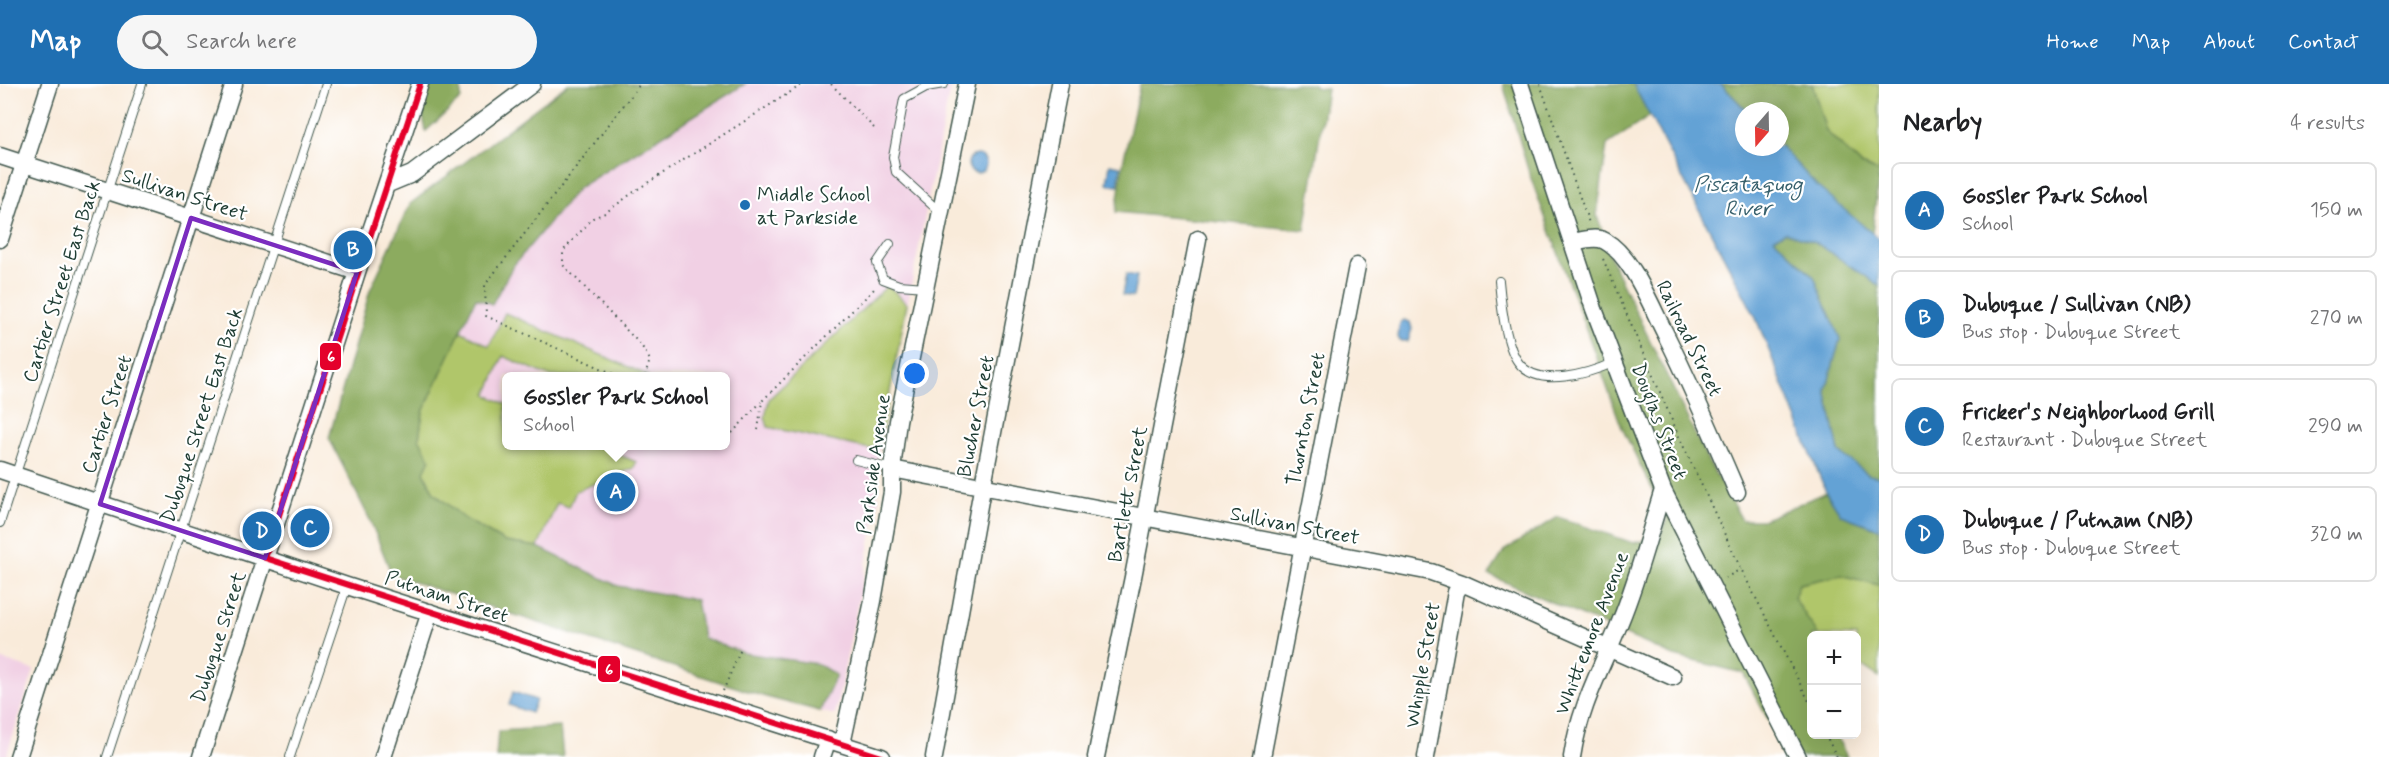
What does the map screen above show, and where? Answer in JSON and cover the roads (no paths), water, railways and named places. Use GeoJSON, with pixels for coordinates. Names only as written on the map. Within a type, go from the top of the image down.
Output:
{"type":"FeatureCollection","features":[{"type":"Feature","properties":{"kind":"street"},"geometry":{"type":"LineString","coordinates":[[0,239],[50,84]]}},
{"type":"Feature","properties":{"kind":"street","name":"Cartier Street"},"geometry":{"type":"LineString","coordinates":[[18,757],[234,84]]}},
{"type":"Feature","properties":{"kind":"street","name":"Dubuque Street"},"geometry":{"type":"LineString","coordinates":[[201,757],[420,84]]}},
{"type":"Feature","properties":{"kind":"street"},"geometry":{"type":"LineString","coordinates":[[388,184],[412,174],[532,84]]}},
{"type":"Feature","properties":{"kind":"street","name":"Parkside Avenue"},"geometry":{"type":"LineString","coordinates":[[822,757],[835,742],[873,601],[892,492],[892,469],[898,421],[967,84]]}},
{"type":"Feature","properties":{"kind":"street","name":"Blucher Street"},"geometry":{"type":"LineString","coordinates":[[934,757],[1060,84]]}},
{"type":"Feature","properties":{"kind":"street","name":"Douglas Street"},"geometry":{"type":"LineString","coordinates":[[1520,84],[1594,309],[1663,490],[1798,757]]}},
{"type":"Feature","properties":{"kind":"street","name":"Sullivan Street"},"geometry":{"type":"LineString","coordinates":[[0,156],[357,272]]}},
{"type":"Feature","properties":{"kind":"street","name":"Railroad Street"},"geometry":{"type":"LineString","coordinates":[[1573,242],[1594,238],[1603,240],[1618,250],[1639,283],[1699,402],[1737,492]]}},
{"type":"Feature","properties":{"kind":"street","name":"Bartlett Street"},"geometry":{"type":"LineString","coordinates":[[1096,757],[1198,239]]}},
{"type":"Feature","properties":{"kind":"street","name":"Thornton Street"},"geometry":{"type":"LineString","coordinates":[[1262,757],[1357,266]]}},
{"type":"Feature","properties":{"kind":"street","name":"Sullivan Street"},"geometry":{"type":"LineString","coordinates":[[892,469],[1431,572],[1462,583],[1673,677]]}},
{"type":"Feature","properties":{"kind":"street","name":"Putnam Street"},"geometry":{"type":"LineString","coordinates":[[8,473],[347,586],[882,757]]}},
{"type":"Feature","properties":{"kind":"street","name":"Whittemore Avenue"},"geometry":{"type":"LineString","coordinates":[[1572,757],[1576,728],[1583,707],[1632,592],[1663,490]]}},
{"type":"Feature","properties":{"kind":"street","name":"Whipple Street"},"geometry":{"type":"LineString","coordinates":[[1426,757],[1456,592],[1462,583]]}},
{"type":"Feature","properties":{"kind":"street"},"geometry":{"type":"LineString","coordinates":[[383,757],[430,612]]}},
{"type":"Feature","properties":{"kind":"lane","name":"Cartier Street East Back"},"geometry":{"type":"LineString","coordinates":[[0,523],[8,473],[108,191],[142,84]]}},
{"type":"Feature","properties":{"kind":"lane","name":"Dubuque Street East Back"},"geometry":{"type":"LineString","coordinates":[[107,757],[326,84]]}},
{"type":"Feature","properties":{"kind":"lane"},"geometry":{"type":"LineString","coordinates":[[941,213],[896,172],[893,157],[904,99],[926,87],[944,84]]}},
{"type":"Feature","properties":{"kind":"lane"},"geometry":{"type":"LineString","coordinates":[[890,244],[877,263],[883,279],[899,285],[926,287]]}},
{"type":"Feature","properties":{"kind":"lane"},"geometry":{"type":"LineString","coordinates":[[1499,281],[1510,345],[1521,366],[1534,373],[1556,377],[1592,372],[1615,362]]}},
{"type":"Feature","properties":{"kind":"lane"},"geometry":{"type":"LineString","coordinates":[[856,460],[892,469]]}},
{"type":"Feature","properties":{"kind":"lane"},"geometry":{"type":"LineString","coordinates":[[290,757],[347,586]]}},
{"type":"Feature","properties":{"kind":"water","name":"Piscataquog River"},"geometry":{"type":"Polygon","coordinates":[[[1633,84],[1721,84],[1738,102],[1735,102],[1735,156],[1789,156],[1819,188],[1879,239],[1879,285],[1815,242],[1785,232],[1774,238],[1814,277],[1840,339],[1826,390],[1839,452],[1869,475],[1879,477],[1879,529],[1841,515],[1826,492],[1755,316],[1633,84]]]}},
{"type":"Feature","properties":{"kind":"water"},"geometry":{"type":"Polygon","coordinates":[[[977,155],[983,158],[986,164],[983,170],[977,173],[971,170],[968,164],[971,158],[977,155]]]}},
{"type":"Feature","properties":{"kind":"water"},"geometry":{"type":"Polygon","coordinates":[[[1110,164],[1121,166],[1118,186],[1107,184],[1110,164]]]}},
{"type":"Feature","properties":{"kind":"water"},"geometry":{"type":"Polygon","coordinates":[[[1126,274],[1137,276],[1133,297],[1122,295],[1126,274]]]}},
{"type":"Feature","properties":{"kind":"water"},"geometry":{"type":"Polygon","coordinates":[[[1404,320],[1410,322],[1412,329],[1408,341],[1400,341],[1398,337],[1400,323],[1404,320]]]}},
{"type":"Feature","properties":{"kind":"water"},"geometry":{"type":"Polygon","coordinates":[[[513,692],[536,700],[531,713],[509,705],[513,692]]]}},
{"type":"Feature","properties":{"kind":"place","name":"Middle School at Parkside"},"geometry":{"type":"Point","coordinates":[745,205]}},
{"type":"Feature","properties":{"kind":"place","name":"Dubuque / Sullivan (NB)"},"geometry":{"type":"Point","coordinates":[353,250]}},
{"type":"Feature","properties":{"kind":"place","name":"Gossler Park School"},"geometry":{"type":"Point","coordinates":[616,492]}},
{"type":"Feature","properties":{"kind":"place","name":"Fricker's Neighborhood Grill"},"geometry":{"type":"Point","coordinates":[310,528]}},
{"type":"Feature","properties":{"kind":"place","name":"Dubuque / Putnam (NB)"},"geometry":{"type":"Point","coordinates":[262,531]}}]}
